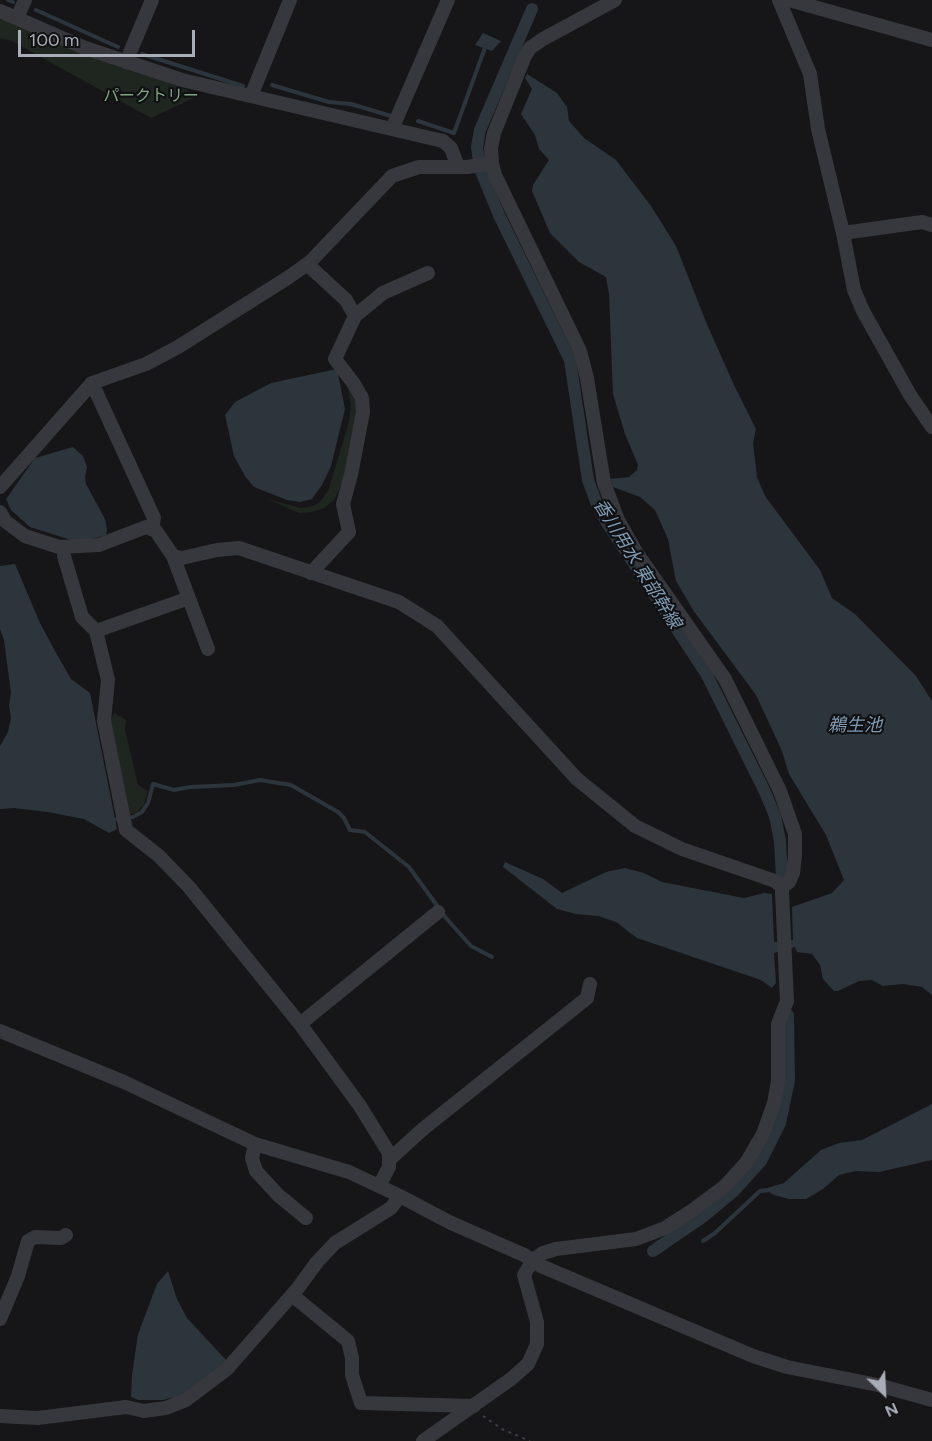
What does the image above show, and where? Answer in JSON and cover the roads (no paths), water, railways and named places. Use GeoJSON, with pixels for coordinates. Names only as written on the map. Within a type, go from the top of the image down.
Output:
{"type":"FeatureCollection","features":[{"type":"Feature","properties":{"kind":"street"},"geometry":{"type":"LineString","coordinates":[[17,18],[25,0]]}},
{"type":"Feature","properties":{"kind":"street"},"geometry":{"type":"LineString","coordinates":[[126,62],[152,0]]}},
{"type":"Feature","properties":{"kind":"street"},"geometry":{"type":"LineString","coordinates":[[251,96],[290,0]]}},
{"type":"Feature","properties":{"kind":"street"},"geometry":{"type":"LineString","coordinates":[[392,129],[448,0]]}},
{"type":"Feature","properties":{"kind":"street"},"geometry":{"type":"LineString","coordinates":[[615,0],[530,48],[494,133],[491,149],[492,163],[495,175],[580,351],[587,378],[604,483],[618,520],[636,552],[724,680],[780,791],[795,834],[793,873],[782,890]]}},
{"type":"Feature","properties":{"kind":"street"},"geometry":{"type":"LineString","coordinates":[[779,0],[810,74],[818,129],[843,232],[854,290],[863,311],[910,395],[932,427]]}},
{"type":"Feature","properties":{"kind":"street"},"geometry":{"type":"LineString","coordinates":[[789,0],[932,40]]}},
{"type":"Feature","properties":{"kind":"street"},"geometry":{"type":"LineString","coordinates":[[0,11],[85,48],[182,80],[443,141],[451,148],[458,167]]}},
{"type":"Feature","properties":{"kind":"street"},"geometry":{"type":"LineString","coordinates":[[0,487],[92,383],[146,364],[178,347],[307,264],[392,176],[419,167],[458,167],[492,163]]}},
{"type":"Feature","properties":{"kind":"street"},"geometry":{"type":"LineString","coordinates":[[843,232],[922,222],[932,225]]}},
{"type":"Feature","properties":{"kind":"street"},"geometry":{"type":"LineString","coordinates":[[307,264],[346,300],[355,316]]}},
{"type":"Feature","properties":{"kind":"street"},"geometry":{"type":"LineString","coordinates":[[312,573],[349,532],[342,504],[351,475],[363,412],[362,398],[335,359],[355,316],[383,293],[428,273]]}},
{"type":"Feature","properties":{"kind":"street"},"geometry":{"type":"LineString","coordinates":[[92,383],[154,518],[152,530]]}},
{"type":"Feature","properties":{"kind":"street"},"geometry":{"type":"LineString","coordinates":[[0,512],[5,521],[25,536],[47,550],[64,556],[98,550],[112,540]]}},
{"type":"Feature","properties":{"kind":"street"},"geometry":{"type":"LineString","coordinates":[[25,536],[59,547],[99,545],[146,527],[156,531],[173,556],[208,649]]}},
{"type":"Feature","properties":{"kind":"street"},"geometry":{"type":"LineString","coordinates":[[173,556],[182,558],[217,550],[239,548],[399,602],[437,626],[577,779],[635,826],[682,849],[775,881],[782,890],[787,1001],[778,1024],[778,1081],[774,1102],[763,1134],[746,1163],[725,1186],[665,1227],[636,1239],[556,1250],[543,1253],[532,1260],[524,1275],[537,1322],[537,1344],[528,1364],[511,1379],[423,1441]]}},
{"type":"Feature","properties":{"kind":"street"},"geometry":{"type":"LineString","coordinates":[[64,556],[82,616],[96,631],[108,680],[104,720],[126,830],[159,856],[189,887],[300,1024],[360,1106],[389,1153],[389,1167],[379,1186]]}},
{"type":"Feature","properties":{"kind":"street"},"geometry":{"type":"LineString","coordinates":[[96,631],[189,598]]}},
{"type":"Feature","properties":{"kind":"street"},"geometry":{"type":"LineString","coordinates":[[300,1024],[438,912]]}},
{"type":"Feature","properties":{"kind":"street"},"geometry":{"type":"LineString","coordinates":[[390,1159],[423,1129],[587,998],[590,984]]}},
{"type":"Feature","properties":{"kind":"street"},"geometry":{"type":"LineString","coordinates":[[0,1031],[124,1082],[255,1144],[349,1172],[449,1222],[524,1255],[542,1266],[753,1356],[787,1367],[878,1385],[932,1400]]}},
{"type":"Feature","properties":{"kind":"street"},"geometry":{"type":"LineString","coordinates":[[255,1144],[252,1158],[256,1171],[306,1218]]}},
{"type":"Feature","properties":{"kind":"street"},"geometry":{"type":"LineString","coordinates":[[0,1416],[38,1418],[126,1407],[144,1411],[166,1408],[186,1400],[227,1369],[335,1243],[391,1208],[400,1196]]}},
{"type":"Feature","properties":{"kind":"street"},"geometry":{"type":"LineString","coordinates":[[0,1319],[18,1276],[28,1241],[35,1237],[61,1238],[66,1235]]}},
{"type":"Feature","properties":{"kind":"street"},"geometry":{"type":"LineString","coordinates":[[292,1295],[348,1341],[352,1358],[352,1375],[360,1403],[472,1407]]}},
{"type":"Feature","properties":{"kind":"water"},"geometry":{"type":"Polygon","coordinates":[[[483,33],[501,41],[492,51],[475,45],[483,33]]]}},
{"type":"Feature","properties":{"kind":"water","name":"鵜生池"},"geometry":{"type":"Polygon","coordinates":[[[527,74],[557,93],[567,107],[569,121],[584,138],[616,160],[651,206],[676,246],[706,322],[756,429],[753,443],[757,477],[765,496],[820,570],[832,598],[855,614],[916,676],[932,701],[932,995],[922,987],[904,984],[883,986],[872,980],[859,981],[834,991],[823,979],[820,965],[812,954],[797,952],[795,947],[774,953],[776,983],[772,988],[761,980],[637,938],[616,922],[598,916],[557,909],[503,867],[505,862],[543,879],[562,893],[606,872],[625,868],[644,873],[662,882],[744,898],[764,893],[772,894],[774,942],[793,940],[792,907],[832,893],[844,880],[826,835],[789,774],[782,751],[756,695],[693,610],[676,581],[668,539],[655,510],[640,497],[613,487],[610,479],[629,477],[637,470],[638,465],[625,434],[613,394],[609,294],[606,277],[579,262],[550,233],[532,191],[533,185],[549,160],[539,149],[535,135],[521,114],[532,89],[525,78],[527,74]]]}},
{"type":"Feature","properties":{"kind":"water"},"geometry":{"type":"Polygon","coordinates":[[[337,369],[345,409],[331,466],[322,485],[312,499],[300,502],[287,500],[254,487],[234,456],[225,415],[235,402],[271,383],[337,369]]]}},
{"type":"Feature","properties":{"kind":"water"},"geometry":{"type":"Polygon","coordinates":[[[73,447],[83,456],[87,467],[86,484],[105,519],[106,535],[92,539],[71,540],[30,527],[11,510],[6,499],[35,458],[73,447]]]}},
{"type":"Feature","properties":{"kind":"water"},"geometry":{"type":"Polygon","coordinates":[[[15,564],[40,623],[71,679],[90,693],[117,829],[109,833],[84,819],[48,812],[14,808],[0,809],[0,746],[8,732],[11,718],[9,705],[11,693],[4,640],[0,629],[0,566],[15,564]]]}},
{"type":"Feature","properties":{"kind":"water"},"geometry":{"type":"Polygon","coordinates":[[[932,1104],[932,1160],[879,1172],[856,1171],[839,1175],[823,1189],[806,1199],[789,1199],[774,1195],[764,1189],[784,1183],[821,1150],[839,1143],[862,1140],[932,1104]]]}},
{"type":"Feature","properties":{"kind":"water"},"geometry":{"type":"Polygon","coordinates":[[[168,1271],[177,1299],[187,1318],[227,1361],[188,1392],[163,1400],[138,1400],[131,1397],[138,1334],[157,1284],[168,1271]]]}},
{"type":"Feature","properties":{"kind":"waterway"},"geometry":{"type":"LineString","coordinates":[[8,0],[13,2]]}},
{"type":"Feature","properties":{"kind":"waterway","name":"香川用水 東部幹線"},"geometry":{"type":"LineString","coordinates":[[532,9],[480,130],[477,147],[480,169],[499,215],[570,360],[588,480],[596,502],[607,523],[707,675],[765,792],[775,816],[780,841],[782,878]]}},
{"type":"Feature","properties":{"kind":"waterway"},"geometry":{"type":"LineString","coordinates":[[36,10],[118,47]]}},
{"type":"Feature","properties":{"kind":"waterway"},"geometry":{"type":"LineString","coordinates":[[418,121],[454,133],[486,45]]}},
{"type":"Feature","properties":{"kind":"waterway"},"geometry":{"type":"LineString","coordinates":[[142,54],[243,86]]}},
{"type":"Feature","properties":{"kind":"waterway"},"geometry":{"type":"LineString","coordinates":[[272,85],[329,102],[351,104],[391,116]]}},
{"type":"Feature","properties":{"kind":"waterway"},"geometry":{"type":"LineString","coordinates":[[112,820],[133,817],[142,812],[148,803],[153,784],[174,790],[234,785],[260,780],[291,785],[338,812],[350,830],[365,832],[409,867],[446,918],[471,946],[492,957]]}},
{"type":"Feature","properties":{"kind":"waterway","name":"香川用水 東部幹線"},"geometry":{"type":"LineString","coordinates":[[653,1251],[704,1216],[733,1192],[761,1161],[780,1123],[789,1080],[788,1015]]}},
{"type":"Feature","properties":{"kind":"waterway"},"geometry":{"type":"LineString","coordinates":[[703,1241],[715,1233],[760,1191],[770,1190]]}},
{"type":"Feature","properties":{"kind":"park label","name":"パークトリー"},"geometry":{"type":"Point","coordinates":[151,96]}}]}
